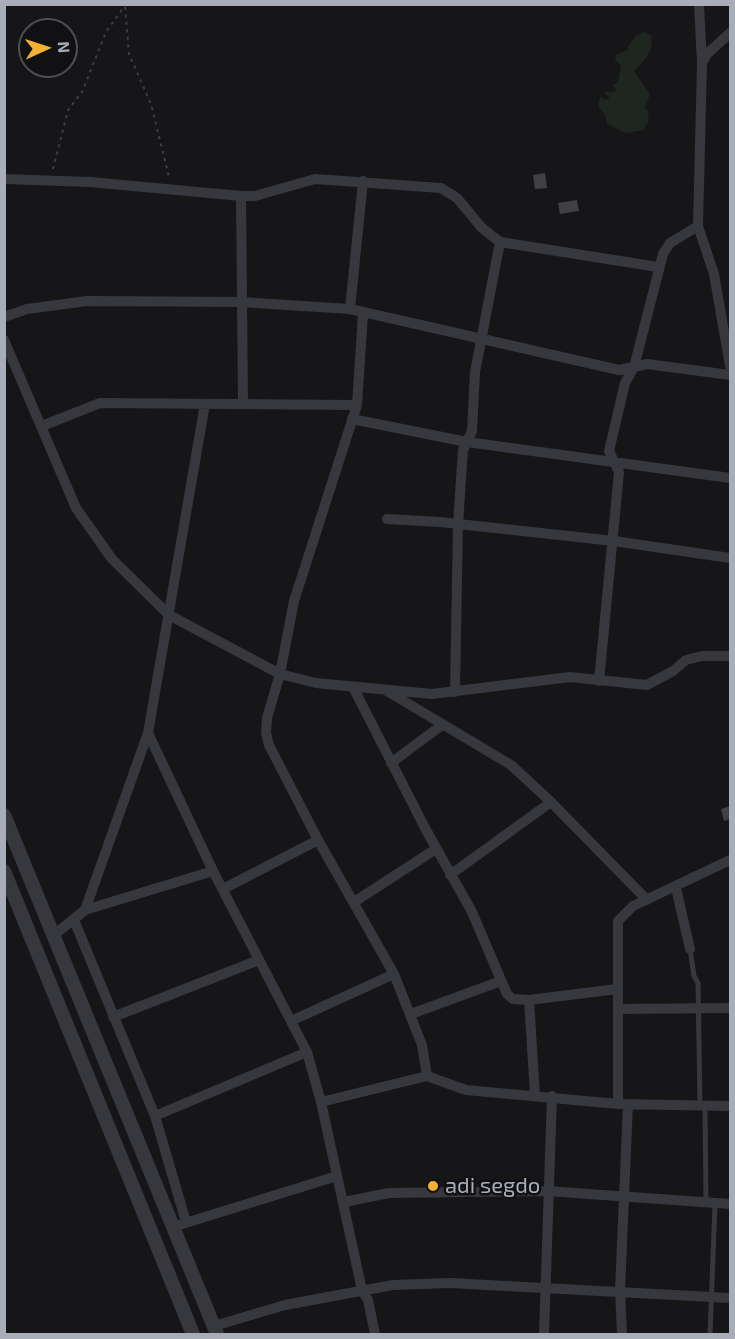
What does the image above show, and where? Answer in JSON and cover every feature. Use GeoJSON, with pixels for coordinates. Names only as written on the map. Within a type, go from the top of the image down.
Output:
{"type":"FeatureCollection","features":[{"type":"Feature","properties":{"kind":"street"},"geometry":{"type":"LineString","coordinates":[[699,4],[702,63],[698,226],[714,274],[730,366]]}},
{"type":"Feature","properties":{"kind":"street"},"geometry":{"type":"LineString","coordinates":[[702,63],[707,54],[730,33]]}},
{"type":"Feature","properties":{"kind":"street"},"geometry":{"type":"LineString","coordinates":[[4,179],[241,196],[255,196],[315,179],[441,188],[449,192],[482,228],[500,243],[658,267]]}},
{"type":"Feature","properties":{"kind":"street"},"geometry":{"type":"LineString","coordinates":[[350,309],[363,181]]}},
{"type":"Feature","properties":{"kind":"street"},"geometry":{"type":"LineString","coordinates":[[241,196],[240,302],[243,403]]}},
{"type":"Feature","properties":{"kind":"street"},"geometry":{"type":"LineString","coordinates":[[599,681],[619,472],[609,451],[625,383],[634,367],[658,267],[670,243],[698,226]]}},
{"type":"Feature","properties":{"kind":"street"},"geometry":{"type":"LineString","coordinates":[[455,692],[458,524],[463,450],[472,430],[475,372],[500,243]]}},
{"type":"Feature","properties":{"kind":"street"},"geometry":{"type":"LineString","coordinates":[[4,317],[27,309],[87,301],[240,302],[350,309],[363,314],[619,370],[647,364],[730,375]]}},
{"type":"Feature","properties":{"kind":"street"},"geometry":{"type":"LineString","coordinates":[[363,314],[357,405],[294,601],[280,674],[267,718],[266,733],[269,745],[318,840],[394,974],[422,1044],[427,1076]]}},
{"type":"Feature","properties":{"kind":"street"},"geometry":{"type":"LineString","coordinates":[[4,340],[76,507],[112,559],[169,615],[280,674],[316,683],[432,694],[570,677],[647,685],[673,671],[686,660],[702,656],[730,656]]}},
{"type":"Feature","properties":{"kind":"street"},"geometry":{"type":"LineString","coordinates":[[42,426],[100,403],[357,405]]}},
{"type":"Feature","properties":{"kind":"street"},"geometry":{"type":"LineString","coordinates":[[85,910],[148,733],[205,404]]}},
{"type":"Feature","properties":{"kind":"street"},"geometry":{"type":"LineString","coordinates":[[352,419],[467,442],[730,478]]}},
{"type":"Feature","properties":{"kind":"street"},"geometry":{"type":"LineString","coordinates":[[387,519],[458,524],[614,541],[730,558]]}},
{"type":"Feature","properties":{"kind":"street"},"geometry":{"type":"LineString","coordinates":[[353,687],[436,849],[472,912],[501,981],[513,999],[529,1000],[618,988]]}},
{"type":"Feature","properties":{"kind":"street"},"geometry":{"type":"LineString","coordinates":[[385,690],[512,765],[647,900]]}},
{"type":"Feature","properties":{"kind":"street"},"geometry":{"type":"LineString","coordinates":[[391,763],[442,725]]}},
{"type":"Feature","properties":{"kind":"street"},"geometry":{"type":"LineString","coordinates":[[148,733],[213,871],[307,1052],[321,1102],[362,1290],[368,1300],[375,1335]]}},
{"type":"Feature","properties":{"kind":"street"},"geometry":{"type":"LineString","coordinates":[[450,875],[551,802]]}},
{"type":"Feature","properties":{"kind":"street"},"geometry":{"type":"LineString","coordinates":[[4,815],[180,1225],[216,1330],[285,1305],[362,1290],[450,1282],[730,1298]]}},
{"type":"Feature","properties":{"kind":"street"},"geometry":{"type":"LineString","coordinates":[[223,889],[318,840]]}},
{"type":"Feature","properties":{"kind":"street"},"geometry":{"type":"LineString","coordinates":[[354,902],[436,849]]}},
{"type":"Feature","properties":{"kind":"street"},"geometry":{"type":"LineString","coordinates":[[622,1335],[620,1290],[625,1195],[618,1009],[618,921],[633,906],[676,888],[730,860]]}},
{"type":"Feature","properties":{"kind":"street"},"geometry":{"type":"LineString","coordinates":[[4,871],[193,1335]]}},
{"type":"Feature","properties":{"kind":"street"},"geometry":{"type":"LineString","coordinates":[[54,935],[85,910],[213,871]]}},
{"type":"Feature","properties":{"kind":"street"},"geometry":{"type":"LineString","coordinates":[[676,888],[685,916],[690,949]]}},
{"type":"Feature","properties":{"kind":"street"},"geometry":{"type":"LineString","coordinates":[[74,920],[155,1116],[180,1225]]}},
{"type":"Feature","properties":{"kind":"street"},"geometry":{"type":"LineString","coordinates":[[113,1017],[260,960]]}},
{"type":"Feature","properties":{"kind":"street"},"geometry":{"type":"LineString","coordinates":[[291,1021],[394,974]]}},
{"type":"Feature","properties":{"kind":"street"},"geometry":{"type":"LineString","coordinates":[[411,1014],[501,981]]}},
{"type":"Feature","properties":{"kind":"street"},"geometry":{"type":"LineString","coordinates":[[529,1000],[535,1095]]}},
{"type":"Feature","properties":{"kind":"street"},"geometry":{"type":"LineString","coordinates":[[618,1009],[730,1008]]}},
{"type":"Feature","properties":{"kind":"street"},"geometry":{"type":"LineString","coordinates":[[155,1116],[307,1052]]}},
{"type":"Feature","properties":{"kind":"street"},"geometry":{"type":"LineString","coordinates":[[321,1102],[427,1076],[466,1090],[623,1104],[730,1106]]}},
{"type":"Feature","properties":{"kind":"street"},"geometry":{"type":"LineString","coordinates":[[544,1335],[547,1191],[552,1096]]}},
{"type":"Feature","properties":{"kind":"street"},"geometry":{"type":"LineString","coordinates":[[180,1225],[337,1176]]}},
{"type":"Feature","properties":{"kind":"street"},"geometry":{"type":"LineString","coordinates":[[344,1202],[389,1193],[547,1191],[625,1195],[711,1205],[730,1204]]}},
{"type":"Feature","properties":{"kind":"lane"},"geometry":{"type":"LineString","coordinates":[[690,949],[694,976],[698,982],[703,1106],[711,1205],[710,1335]]}},
{"type":"Feature","properties":{"kind":"path"},"geometry":{"type":"LineString","coordinates":[[50,181],[68,110],[82,92],[106,32],[125,5]]}},
{"type":"Feature","properties":{"kind":"path"},"geometry":{"type":"LineString","coordinates":[[125,5],[129,54],[151,104],[173,190]]}},
{"type":"Feature","properties":{"kind":"shaded area"},"geometry":{"type":"Polygon","coordinates":[[[643,32],[651,35],[652,46],[646,58],[634,71],[650,94],[645,108],[649,121],[643,130],[626,133],[607,124],[605,115],[599,108],[599,100],[601,97],[604,100],[610,98],[603,92],[614,92],[616,89],[613,85],[618,82],[621,65],[615,61],[616,55],[628,50],[628,46],[636,36],[643,32]]]}},
{"type":"Feature","properties":{"kind":"building"},"geometry":{"type":"Polygon","coordinates":[[[545,173],[547,188],[535,189],[533,175],[545,173]]]}},
{"type":"Feature","properties":{"kind":"building"},"geometry":{"type":"Polygon","coordinates":[[[577,200],[579,211],[560,214],[558,203],[577,200]]]}},
{"type":"Feature","properties":{"kind":"building"},"geometry":{"type":"Polygon","coordinates":[[[730,806],[730,819],[724,821],[721,809],[730,806]]]}},
{"type":"Feature","properties":{"kind":"place","name":"adi segdo"},"geometry":{"type":"Point","coordinates":[433,1186]}}]}
